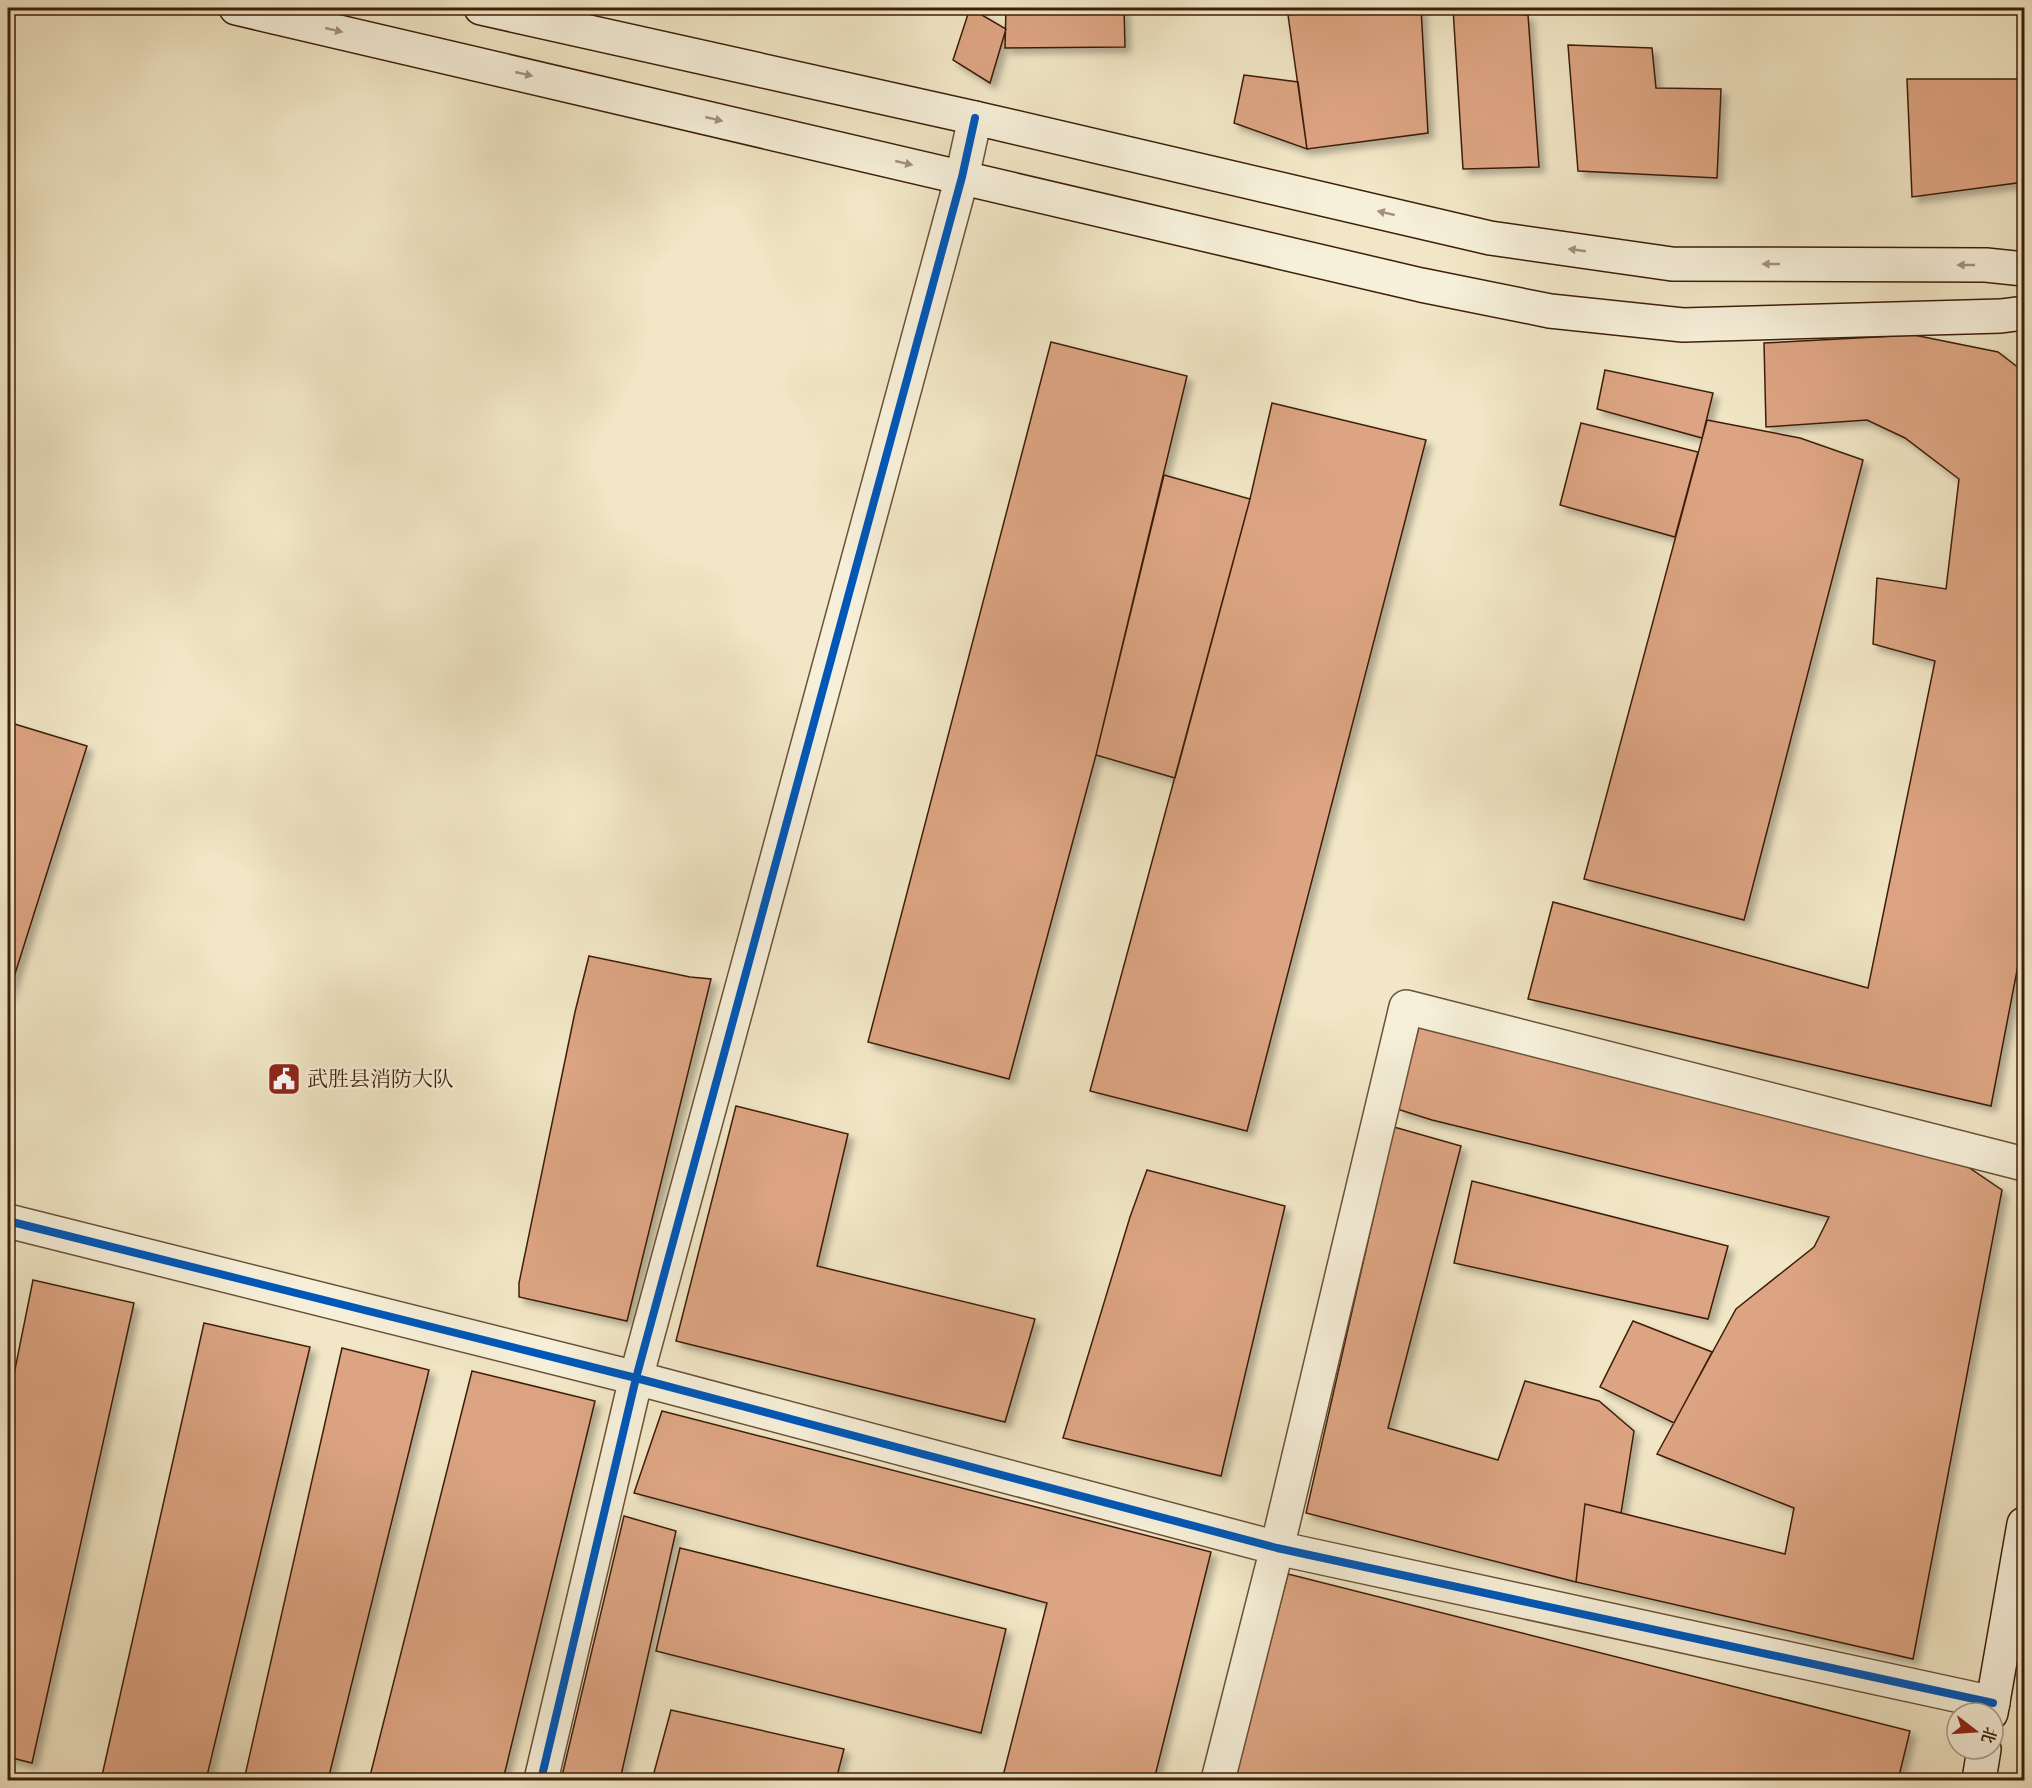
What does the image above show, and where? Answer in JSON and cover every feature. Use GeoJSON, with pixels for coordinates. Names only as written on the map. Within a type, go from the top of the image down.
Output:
{"type":"FeatureCollection","features":[{"type":"Feature","properties":{"kind":"street"},"geometry":{"type":"LineString","coordinates":[[236,8],[1421,285],[1550,311],[1683,325],[2001,316],[2025,313]]}},
{"type":"Feature","properties":{"kind":"street"},"geometry":{"type":"LineString","coordinates":[[481,8],[975,118],[1479,235],[1524,243],[1672,264],[1986,265],[2025,269]]}},
{"type":"Feature","properties":{"kind":"street"},"geometry":{"type":"LineString","coordinates":[[542,1780],[636,1378],[963,177],[975,118]]}},
{"type":"Feature","properties":{"kind":"street"},"geometry":{"type":"LineString","coordinates":[[1218,1780],[1277,1548],[1407,1007],[2025,1164]]}},
{"type":"Feature","properties":{"kind":"street"},"geometry":{"type":"LineString","coordinates":[[8,1221],[636,1378],[1277,1548],[1961,1701]]}},
{"type":"Feature","properties":{"kind":"street"},"geometry":{"type":"LineString","coordinates":[[1993,1701],[2025,1524]]}},
{"type":"Feature","properties":{"kind":"street"},"geometry":{"type":"LineString","coordinates":[[1979,1780],[1982,1761]]}},
{"type":"Feature","properties":{"kind":"building"},"geometry":{"type":"Polygon","coordinates":[[[970,8],[1006,29],[990,83],[953,60],[970,8]]]}},
{"type":"Feature","properties":{"kind":"building"},"geometry":{"type":"Polygon","coordinates":[[[1006,8],[1124,8],[1125,47],[1005,48],[1006,8]]]}},
{"type":"Feature","properties":{"kind":"building"},"geometry":{"type":"Polygon","coordinates":[[[1287,8],[1421,8],[1428,133],[1307,149],[1287,8]]]}},
{"type":"Feature","properties":{"kind":"building"},"geometry":{"type":"Polygon","coordinates":[[[1453,8],[1528,15],[1539,167],[1463,169],[1453,8]]]}},
{"type":"Feature","properties":{"kind":"building"},"geometry":{"type":"Polygon","coordinates":[[[1568,45],[1652,48],[1656,88],[1721,89],[1717,178],[1578,171],[1568,45]]]}},
{"type":"Feature","properties":{"kind":"building"},"geometry":{"type":"Polygon","coordinates":[[[1244,75],[1298,82],[1307,149],[1234,123],[1244,75]]]}},
{"type":"Feature","properties":{"kind":"building"},"geometry":{"type":"Polygon","coordinates":[[[1907,79],[2024,79],[2024,182],[1912,197],[1907,79]]]}},
{"type":"Feature","properties":{"kind":"building"},"geometry":{"type":"Polygon","coordinates":[[[1914,335],[1998,352],[2024,372],[2024,934],[1991,1106],[1528,999],[1553,902],[1868,988],[1935,661],[1873,644],[1877,578],[1946,589],[1959,479],[1905,438],[1867,420],[1766,427],[1764,343],[1914,335]]]}},
{"type":"Feature","properties":{"kind":"building"},"geometry":{"type":"Polygon","coordinates":[[[1051,342],[1187,376],[1096,755],[1009,1079],[868,1042],[1051,342]]]}},
{"type":"Feature","properties":{"kind":"building"},"geometry":{"type":"Polygon","coordinates":[[[1605,370],[1713,393],[1702,438],[1597,409],[1605,370]]]}},
{"type":"Feature","properties":{"kind":"building"},"geometry":{"type":"Polygon","coordinates":[[[1272,403],[1426,440],[1247,1131],[1090,1091],[1250,499],[1272,403]]]}},
{"type":"Feature","properties":{"kind":"building"},"geometry":{"type":"Polygon","coordinates":[[[1707,420],[1800,438],[1863,460],[1744,920],[1584,879],[1707,420]]]}},
{"type":"Feature","properties":{"kind":"building"},"geometry":{"type":"Polygon","coordinates":[[[1581,423],[1698,452],[1675,537],[1560,505],[1581,423]]]}},
{"type":"Feature","properties":{"kind":"building"},"geometry":{"type":"Polygon","coordinates":[[[1164,475],[1250,499],[1175,778],[1096,755],[1164,475]]]}},
{"type":"Feature","properties":{"kind":"building"},"geometry":{"type":"Polygon","coordinates":[[[8,722],[87,746],[8,996],[8,722]]]}},
{"type":"Feature","properties":{"kind":"building"},"geometry":{"type":"Polygon","coordinates":[[[589,956],[690,977],[711,979],[627,1321],[519,1297],[519,1283],[575,1012],[589,956]]]}},
{"type":"Feature","properties":{"kind":"building"},"geometry":{"type":"Polygon","coordinates":[[[1419,1027],[1962,1163],[2002,1190],[1913,1659],[1576,1582],[1585,1504],[1785,1554],[1794,1508],[1657,1454],[1736,1309],[1814,1247],[1829,1217],[1432,1120],[1397,1109],[1419,1027]]]}},
{"type":"Feature","properties":{"kind":"building"},"geometry":{"type":"Polygon","coordinates":[[[736,1106],[848,1134],[817,1266],[1035,1319],[1005,1422],[676,1341],[736,1106]]]}},
{"type":"Feature","properties":{"kind":"building"},"geometry":{"type":"Polygon","coordinates":[[[1394,1127],[1461,1146],[1388,1428],[1498,1460],[1525,1381],[1599,1401],[1634,1431],[1621,1513],[1585,1504],[1576,1582],[1306,1513],[1394,1127]]]}},
{"type":"Feature","properties":{"kind":"building"},"geometry":{"type":"Polygon","coordinates":[[[1147,1170],[1285,1206],[1221,1476],[1063,1438],[1130,1217],[1147,1170]]]}},
{"type":"Feature","properties":{"kind":"building"},"geometry":{"type":"Polygon","coordinates":[[[1472,1181],[1728,1246],[1708,1319],[1454,1263],[1472,1181]]]}},
{"type":"Feature","properties":{"kind":"building"},"geometry":{"type":"Polygon","coordinates":[[[33,1280],[134,1303],[32,1763],[8,1757],[8,1404],[33,1280]]]}},
{"type":"Feature","properties":{"kind":"building"},"geometry":{"type":"Polygon","coordinates":[[[1633,1321],[1712,1352],[1674,1423],[1600,1387],[1633,1321]]]}},
{"type":"Feature","properties":{"kind":"building"},"geometry":{"type":"Polygon","coordinates":[[[204,1323],[310,1347],[206,1780],[101,1780],[204,1323]]]}},
{"type":"Feature","properties":{"kind":"building"},"geometry":{"type":"Polygon","coordinates":[[[342,1348],[429,1370],[328,1780],[244,1780],[342,1348]]]}},
{"type":"Feature","properties":{"kind":"building"},"geometry":{"type":"Polygon","coordinates":[[[472,1371],[595,1401],[503,1780],[369,1780],[472,1371]]]}},
{"type":"Feature","properties":{"kind":"building"},"geometry":{"type":"Polygon","coordinates":[[[662,1411],[1211,1552],[1154,1780],[1002,1780],[1047,1603],[634,1493],[662,1411]]]}},
{"type":"Feature","properties":{"kind":"building"},"geometry":{"type":"Polygon","coordinates":[[[624,1516],[676,1531],[620,1780],[561,1780],[624,1516]]]}},
{"type":"Feature","properties":{"kind":"building"},"geometry":{"type":"Polygon","coordinates":[[[680,1548],[1006,1629],[981,1733],[656,1651],[680,1548]]]}},
{"type":"Feature","properties":{"kind":"building"},"geometry":{"type":"Polygon","coordinates":[[[1288,1574],[1910,1731],[1898,1780],[1235,1780],[1288,1574]]]}},
{"type":"Feature","properties":{"kind":"building"},"geometry":{"type":"Polygon","coordinates":[[[671,1710],[844,1749],[836,1780],[652,1780],[671,1710]]]}},
{"type":"Feature","properties":{"kind":"cycle path"},"geometry":{"type":"LineString","coordinates":[[541,1780],[636,1378],[962,177],[975,118]]}},
{"type":"Feature","properties":{"kind":"cycle path"},"geometry":{"type":"LineString","coordinates":[[8,1221],[636,1378],[1277,1548],[1984,1701]]}},
{"type":"Feature","properties":{"kind":"place","name":"武胜县消防大队"},"geometry":{"type":"Point","coordinates":[284,1079]}}]}
